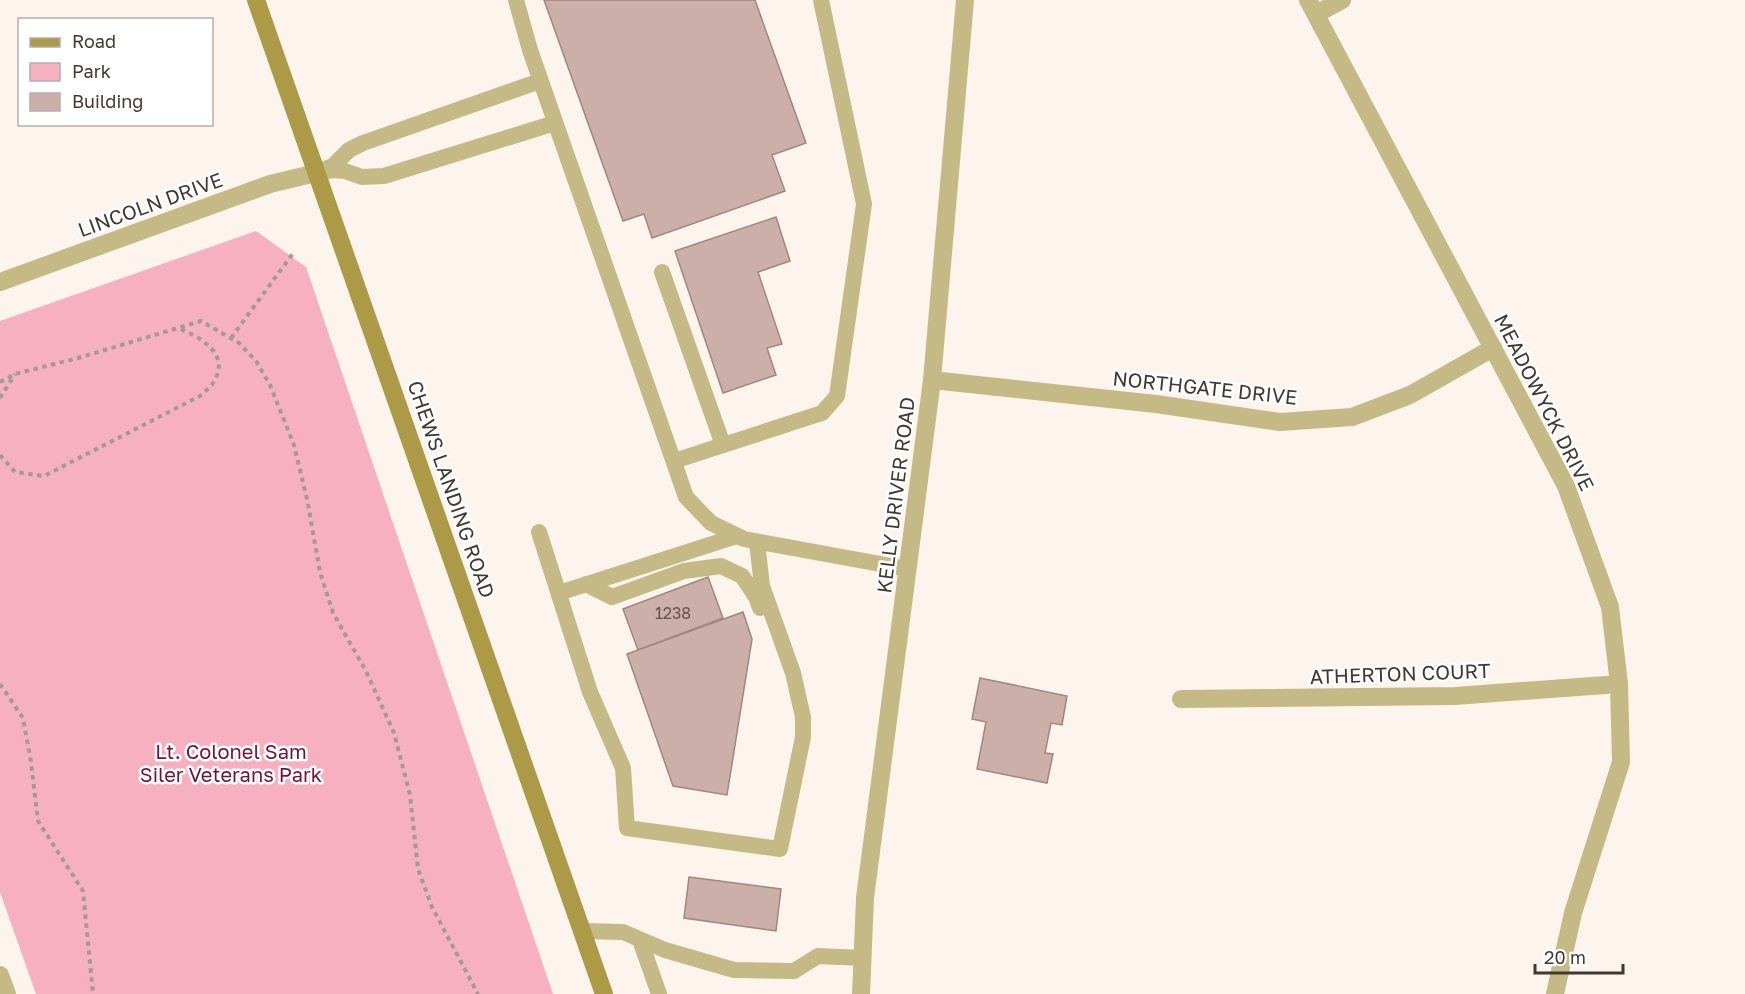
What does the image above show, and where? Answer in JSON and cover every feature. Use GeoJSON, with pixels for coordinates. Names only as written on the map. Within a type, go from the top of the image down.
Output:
{"type":"FeatureCollection","features":[{"type":"Feature","properties":{"kind":"main road","name":"CHEWS LANDING ROAD"},"geometry":{"type":"LineString","coordinates":[[256,0],[604,994]]}},
{"type":"Feature","properties":{"kind":"street","name":"KELLY DRIVER ROAD"},"geometry":{"type":"LineString","coordinates":[[861,994],[865,898],[932,380],[965,0]]}},
{"type":"Feature","properties":{"kind":"street"},"geometry":{"type":"LineString","coordinates":[[1312,7],[1342,0]]}},
{"type":"Feature","properties":{"kind":"street","name":"MEADOWYCK DRIVE"},"geometry":{"type":"LineString","coordinates":[[1312,7],[1566,486],[1610,607],[1619,684],[1621,762],[1573,913],[1555,994]]}},
{"type":"Feature","properties":{"kind":"street","name":"LINCOLN DRIVE"},"geometry":{"type":"LineString","coordinates":[[0,282],[270,184],[316,173]]}},
{"type":"Feature","properties":{"kind":"street","name":"NORTHGATE DRIVE"},"geometry":{"type":"LineString","coordinates":[[932,380],[1156,404],[1281,422],[1352,417],[1410,395],[1493,348]]}},
{"type":"Feature","properties":{"kind":"street","name":"ATHERTON COURT"},"geometry":{"type":"LineString","coordinates":[[1181,699],[1455,696],[1619,684]]}},
{"type":"Feature","properties":{"kind":"street"},"geometry":{"type":"LineString","coordinates":[[0,975],[7,994]]}},
{"type":"Feature","properties":{"kind":"lane"},"geometry":{"type":"LineString","coordinates":[[516,0],[540,81],[686,497],[711,523],[744,539],[908,569]]}},
{"type":"Feature","properties":{"kind":"lane"},"geometry":{"type":"LineString","coordinates":[[674,461],[822,413],[837,396],[864,204],[821,0]]}},
{"type":"Feature","properties":{"kind":"lane"},"geometry":{"type":"LineString","coordinates":[[316,173],[333,166],[349,150],[363,143],[540,81]]}},
{"type":"Feature","properties":{"kind":"lane"},"geometry":{"type":"LineString","coordinates":[[316,173],[333,170],[345,171],[362,177],[384,176],[555,123]]}},
{"type":"Feature","properties":{"kind":"lane"},"geometry":{"type":"LineString","coordinates":[[662,272],[723,446]]}},
{"type":"Feature","properties":{"kind":"lane"},"geometry":{"type":"LineString","coordinates":[[539,532],[590,692],[623,768],[627,828],[780,849],[803,737],[803,717],[792,673],[762,586],[757,542]]}},
{"type":"Feature","properties":{"kind":"lane"},"geometry":{"type":"LineString","coordinates":[[559,593],[737,536]]}},
{"type":"Feature","properties":{"kind":"lane"},"geometry":{"type":"LineString","coordinates":[[586,584],[612,597],[684,571],[721,566],[742,576],[756,597],[803,717]]}},
{"type":"Feature","properties":{"kind":"lane"},"geometry":{"type":"LineString","coordinates":[[582,931],[623,932],[665,950],[734,970],[794,971],[818,956],[862,958]]}},
{"type":"Feature","properties":{"kind":"lane"},"geometry":{"type":"LineString","coordinates":[[640,940],[659,994]]}},
{"type":"Feature","properties":{"kind":"path"},"geometry":{"type":"LineString","coordinates":[[231,338],[294,252]]}},
{"type":"Feature","properties":{"kind":"path"},"geometry":{"type":"LineString","coordinates":[[0,382],[15,374],[78,358],[201,321],[239,343],[256,362],[270,385],[294,445],[307,499],[320,572],[333,613],[366,671],[394,733],[410,795],[418,869],[432,907],[478,994]]}},
{"type":"Feature","properties":{"kind":"path"},"geometry":{"type":"LineString","coordinates":[[0,455],[15,472],[44,476],[200,396],[214,382],[219,366],[213,348],[198,336],[177,328]]}},
{"type":"Feature","properties":{"kind":"path"},"geometry":{"type":"LineString","coordinates":[[0,398],[15,374]]}},
{"type":"Feature","properties":{"kind":"path"},"geometry":{"type":"LineString","coordinates":[[0,684],[23,718],[38,821],[83,891],[93,994]]}},
{"type":"Feature","properties":{"kind":"green space","name":"Lt. Colonel Sam Siler Veterans Park"},"geometry":{"type":"Polygon","coordinates":[[[256,231],[306,267],[553,994],[36,994],[0,892],[0,321],[256,231]]]}},
{"type":"Feature","properties":{"kind":"building"},"geometry":{"type":"Polygon","coordinates":[[[544,0],[755,0],[806,143],[772,155],[785,191],[652,238],[644,214],[623,221],[544,0]]]}},
{"type":"Feature","properties":{"kind":"building"},"geometry":{"type":"Polygon","coordinates":[[[776,217],[790,261],[758,272],[782,344],[767,348],[776,375],[723,393],[675,251],[776,217]]]}},
{"type":"Feature","properties":{"kind":"building"},"geometry":{"type":"Polygon","coordinates":[[[708,577],[723,618],[638,650],[623,609],[708,577]]]}},
{"type":"Feature","properties":{"kind":"building"},"geometry":{"type":"Polygon","coordinates":[[[743,612],[752,639],[727,795],[673,786],[627,654],[743,612]]]}},
{"type":"Feature","properties":{"kind":"building"},"geometry":{"type":"Polygon","coordinates":[[[980,678],[1067,696],[1062,725],[1051,723],[1045,753],[1053,754],[1047,783],[977,769],[986,722],[972,719],[980,678]]]}},
{"type":"Feature","properties":{"kind":"building"},"geometry":{"type":"Polygon","coordinates":[[[689,877],[781,889],[776,931],[684,918],[689,877]]]}}]}
